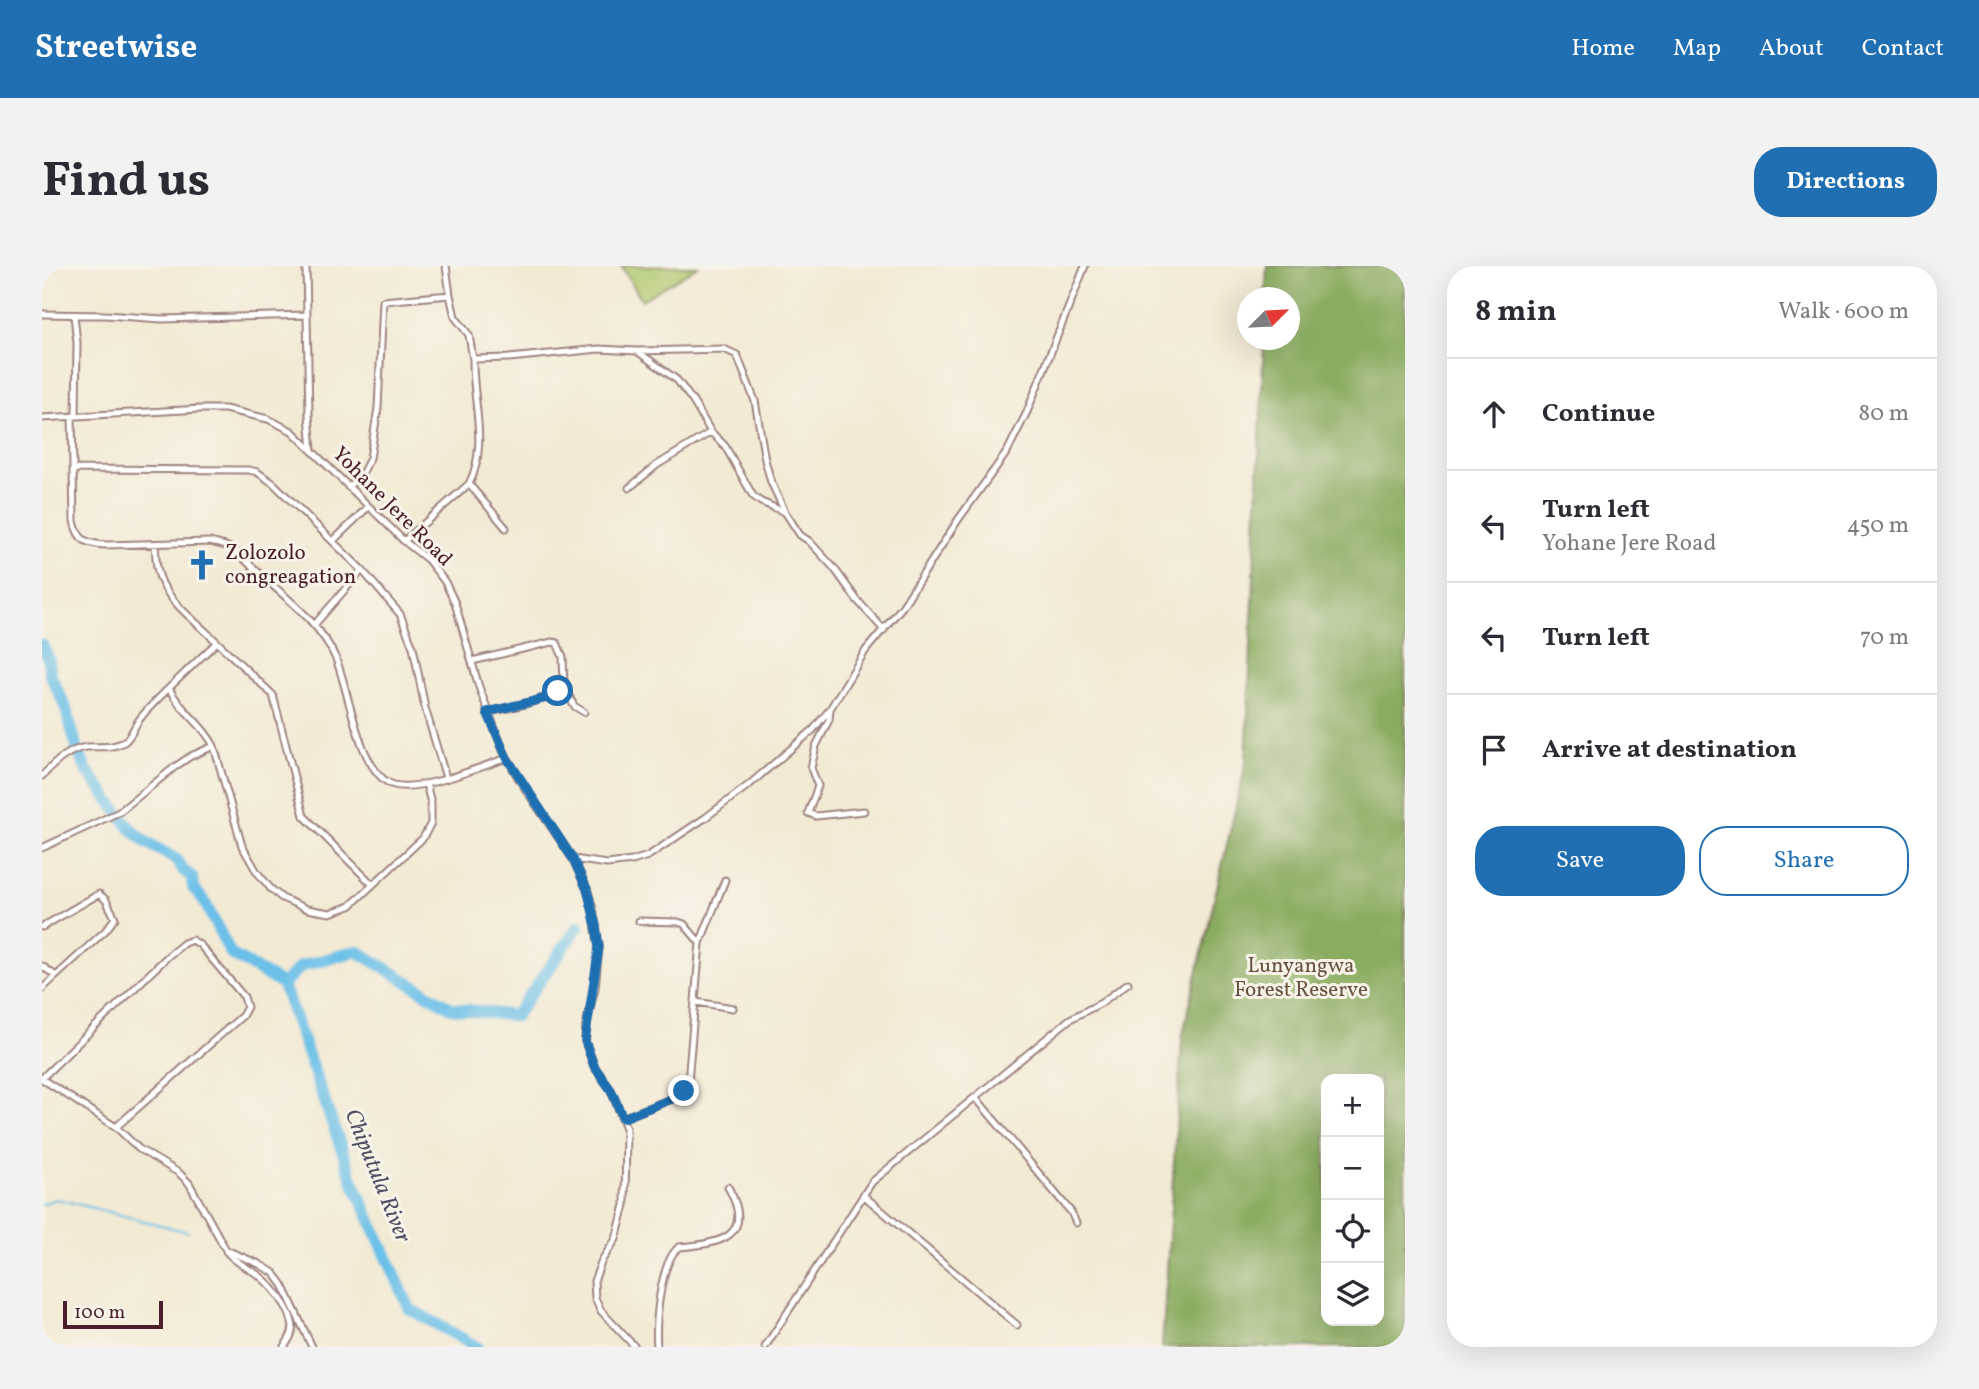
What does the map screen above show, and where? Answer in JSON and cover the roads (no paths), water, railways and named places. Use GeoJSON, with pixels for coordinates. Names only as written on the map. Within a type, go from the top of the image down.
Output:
{"type":"FeatureCollection","features":[{"type":"Feature","properties":{"kind":"street"},"geometry":{"type":"LineString","coordinates":[[306,266],[312,451]]}},
{"type":"Feature","properties":{"kind":"street"},"geometry":{"type":"LineString","coordinates":[[404,541],[469,485],[479,462],[473,359],[469,335],[455,317],[446,266]]}},
{"type":"Feature","properties":{"kind":"street"},"geometry":{"type":"LineString","coordinates":[[573,859],[620,863],[659,850],[750,784],[813,730],[830,709],[866,650],[902,607],[1020,429],[1085,266]]}},
{"type":"Feature","properties":{"kind":"street"},"geometry":{"type":"LineString","coordinates":[[348,487],[362,474],[370,458],[378,408],[383,301],[450,295]]}},
{"type":"Feature","properties":{"kind":"street"},"geometry":{"type":"LineString","coordinates":[[42,314],[162,319],[307,315]]}},
{"type":"Feature","properties":{"kind":"street"},"geometry":{"type":"LineString","coordinates":[[74,315],[77,344],[74,521],[83,541],[106,545],[210,542],[232,549],[315,624],[336,658],[364,750],[374,770],[385,782],[397,786],[426,784],[507,758]]}},
{"type":"Feature","properties":{"kind":"street"},"geometry":{"type":"LineString","coordinates":[[473,359],[599,349],[724,349],[737,355],[755,401],[771,482],[785,512],[800,534],[834,568],[857,600],[884,630]]}},
{"type":"Feature","properties":{"kind":"street"},"geometry":{"type":"LineString","coordinates":[[637,351],[677,380],[711,432],[725,446],[753,496],[785,512]]}},
{"type":"Feature","properties":{"kind":"street","name":"Yohane Jere Road"},"geometry":{"type":"LineString","coordinates":[[42,418],[225,409],[268,419],[292,431],[368,507],[428,560],[445,582],[456,603],[487,712],[507,758],[573,859],[590,899],[599,947],[585,1041],[594,1066],[611,1090],[626,1128],[625,1205],[616,1239],[602,1260],[594,1281],[595,1298],[601,1311],[635,1347]]}},
{"type":"Feature","properties":{"kind":"street"},"geometry":{"type":"LineString","coordinates":[[629,488],[657,465],[711,432]]}},
{"type":"Feature","properties":{"kind":"street"},"geometry":{"type":"LineString","coordinates":[[73,469],[242,470],[257,472],[284,492],[362,569],[400,614],[408,630],[425,708],[446,778]]}},
{"type":"Feature","properties":{"kind":"street"},"geometry":{"type":"LineString","coordinates":[[469,485],[506,528]]}},
{"type":"Feature","properties":{"kind":"street"},"geometry":{"type":"LineString","coordinates":[[333,541],[368,507]]}},
{"type":"Feature","properties":{"kind":"street"},"geometry":{"type":"LineString","coordinates":[[155,544],[157,569],[162,585],[273,695],[304,816],[372,884]]}},
{"type":"Feature","properties":{"kind":"street"},"geometry":{"type":"LineString","coordinates":[[315,624],[362,569]]}},
{"type":"Feature","properties":{"kind":"street"},"geometry":{"type":"LineString","coordinates":[[42,776],[60,759],[85,747],[103,748],[121,744],[131,736],[139,720],[169,688],[217,642]]}},
{"type":"Feature","properties":{"kind":"street"},"geometry":{"type":"LineString","coordinates":[[472,661],[557,643],[563,657],[564,686],[574,706],[584,712]]}},
{"type":"Feature","properties":{"kind":"street"},"geometry":{"type":"LineString","coordinates":[[487,712],[547,698],[564,686]]}},
{"type":"Feature","properties":{"kind":"street"},"geometry":{"type":"LineString","coordinates":[[169,688],[174,699],[207,731],[214,746],[242,846],[257,872],[282,898],[307,909],[330,913],[350,906],[423,838],[431,823],[431,803],[426,784]]}},
{"type":"Feature","properties":{"kind":"street"},"geometry":{"type":"LineString","coordinates":[[830,709],[828,724],[816,746],[811,768],[818,786],[808,813],[816,816],[864,811]]}},
{"type":"Feature","properties":{"kind":"street"},"geometry":{"type":"LineString","coordinates":[[42,848],[118,812],[185,760],[214,746]]}},
{"type":"Feature","properties":{"kind":"street"},"geometry":{"type":"LineString","coordinates":[[623,1118],[679,1096],[684,1091],[690,1068],[700,943],[725,880]]}},
{"type":"Feature","properties":{"kind":"street"},"geometry":{"type":"LineString","coordinates":[[42,927],[99,894],[106,900],[115,918],[106,930],[42,989]]}},
{"type":"Feature","properties":{"kind":"street"},"geometry":{"type":"LineString","coordinates":[[639,921],[684,924],[700,943]]}},
{"type":"Feature","properties":{"kind":"street"},"geometry":{"type":"LineString","coordinates":[[116,1128],[242,1016],[247,1007],[244,997],[200,945],[192,940],[184,943],[169,956],[42,1078],[116,1128],[139,1149],[179,1173],[189,1183],[232,1259],[261,1276],[284,1306],[293,1322],[292,1333],[284,1347]]}},
{"type":"Feature","properties":{"kind":"street"},"geometry":{"type":"LineString","coordinates":[[42,966],[56,976]]}},
{"type":"Feature","properties":{"kind":"street"},"geometry":{"type":"LineString","coordinates":[[765,1347],[872,1182],[1070,1019],[1101,1003],[1128,983]]}},
{"type":"Feature","properties":{"kind":"street"},"geometry":{"type":"LineString","coordinates":[[696,1002],[733,1008]]}},
{"type":"Feature","properties":{"kind":"street"},"geometry":{"type":"LineString","coordinates":[[976,1098],[1071,1212],[1076,1223]]}},
{"type":"Feature","properties":{"kind":"street"},"geometry":{"type":"LineString","coordinates":[[657,1347],[655,1329],[670,1257],[679,1247],[715,1243],[731,1236],[738,1208],[728,1187]]}},
{"type":"Feature","properties":{"kind":"street"},"geometry":{"type":"LineString","coordinates":[[863,1195],[1017,1325]]}},
{"type":"Feature","properties":{"kind":"street"},"geometry":{"type":"LineString","coordinates":[[226,1250],[274,1273],[284,1285],[312,1347]]}},
{"type":"Feature","properties":{"kind":"waterway","name":"Chiputula River"},"geometry":{"type":"LineString","coordinates":[[42,645],[49,660],[50,674],[65,706],[86,769],[130,828],[146,842],[177,860],[183,870],[192,877],[193,888],[203,899],[231,954],[283,985],[353,1181],[410,1309],[477,1347]]}},
{"type":"Feature","properties":{"kind":"waterway","name":"Chiputula River"},"geometry":{"type":"LineString","coordinates":[[283,985],[301,966],[357,951],[451,1008],[515,1016],[579,926]]}},
{"type":"Feature","properties":{"kind":"waterway"},"geometry":{"type":"LineString","coordinates":[[42,1204],[57,1199],[188,1232]]}},
{"type":"Feature","properties":{"kind":"place","name":"Zolozolo congreagation"},"geometry":{"type":"Point","coordinates":[202,565]}},
{"type":"Feature","properties":{"kind":"park label","name":"Lunyangwa Forest Reserve"},"geometry":{"type":"Point","coordinates":[1301,978]}}]}
